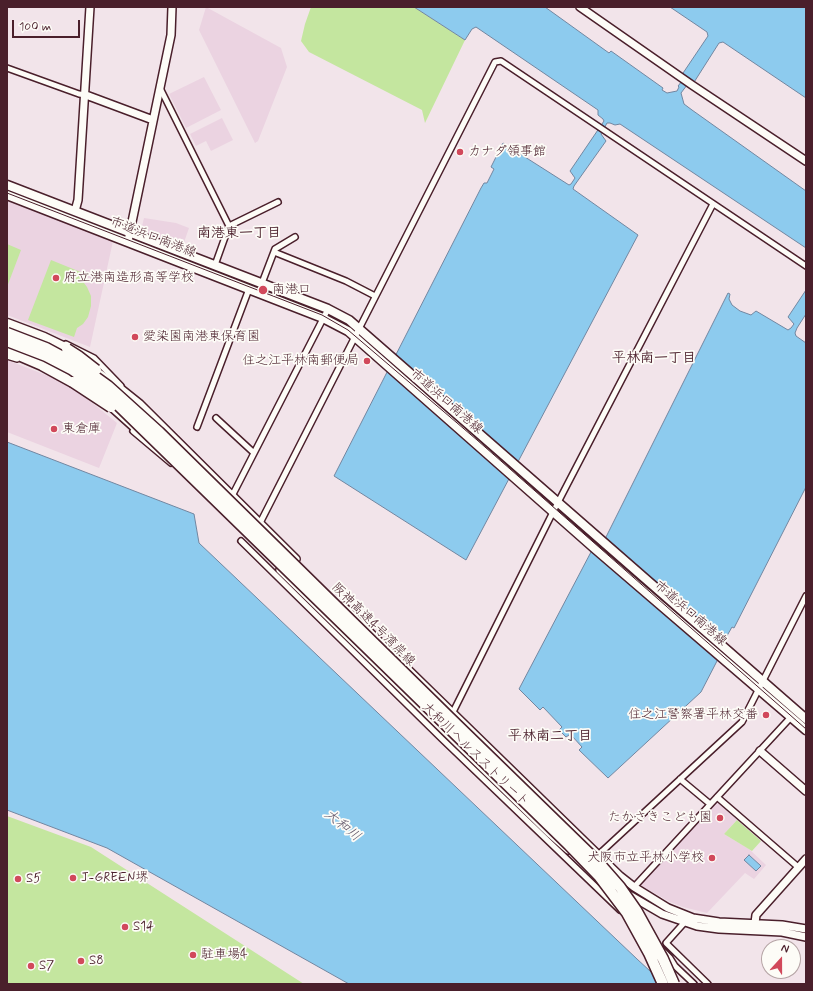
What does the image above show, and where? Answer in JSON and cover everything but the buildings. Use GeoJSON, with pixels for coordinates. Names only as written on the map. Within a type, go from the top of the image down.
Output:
{"type":"FeatureCollection","features":[{"type":"Feature","properties":{"kind":"highway"},"geometry":{"type":"LineString","coordinates":[[7,323],[44,338],[78,356],[112,384],[159,432]]}},
{"type":"Feature","properties":{"kind":"highway","name":"阪神高速4号湾岸線"},"geometry":{"type":"LineString","coordinates":[[7,333],[46,348],[83,368],[108,386],[159,432],[444,713],[599,863],[620,887],[636,910],[663,959],[674,984]]}},
{"type":"Feature","properties":{"kind":"highway","name":"阪神高速4号湾岸線"},"geometry":{"type":"LineString","coordinates":[[7,341],[46,356],[82,376],[111,399],[599,876],[637,930],[663,984]]}},
{"type":"Feature","properties":{"kind":"highway"},"geometry":{"type":"LineString","coordinates":[[7,350],[42,365],[95,395],[124,415],[160,446]]}},
{"type":"Feature","properties":{"kind":"main road","name":"市道浜口南港線"},"geometry":{"type":"LineString","coordinates":[[7,185],[262,283],[342,316],[359,328],[806,719]]}},
{"type":"Feature","properties":{"kind":"main road","name":"市道浜口南港線"},"geometry":{"type":"LineString","coordinates":[[7,195],[128,241],[340,326],[355,337],[594,548],[806,730]]}},
{"type":"Feature","properties":{"kind":"street"},"geometry":{"type":"LineString","coordinates":[[75,211],[78,200],[86,95],[90,7]]}},
{"type":"Feature","properties":{"kind":"street"},"geometry":{"type":"LineString","coordinates":[[128,241],[171,35],[172,7]]}},
{"type":"Feature","properties":{"kind":"street"},"geometry":{"type":"LineString","coordinates":[[580,7],[692,85],[806,161]]}},
{"type":"Feature","properties":{"kind":"street"},"geometry":{"type":"LineString","coordinates":[[242,531],[260,522],[495,62],[501,61],[806,266]]}},
{"type":"Feature","properties":{"kind":"street"},"geometry":{"type":"LineString","coordinates":[[7,68],[153,120]]}},
{"type":"Feature","properties":{"kind":"street"},"geometry":{"type":"LineString","coordinates":[[160,87],[229,226]]}},
{"type":"Feature","properties":{"kind":"street"},"geometry":{"type":"LineString","coordinates":[[215,265],[229,226],[278,202]]}},
{"type":"Feature","properties":{"kind":"street"},"geometry":{"type":"LineString","coordinates":[[440,726],[453,712],[558,502],[713,204]]}},
{"type":"Feature","properties":{"kind":"street"},"geometry":{"type":"LineString","coordinates":[[262,283],[275,249],[295,237]]}},
{"type":"Feature","properties":{"kind":"street"},"geometry":{"type":"LineString","coordinates":[[274,252],[346,281],[375,296]]}},
{"type":"Feature","properties":{"kind":"street"},"geometry":{"type":"LineString","coordinates":[[197,427],[249,289]]}},
{"type":"Feature","properties":{"kind":"street"},"geometry":{"type":"LineString","coordinates":[[232,496],[328,309]]}},
{"type":"Feature","properties":{"kind":"street"},"geometry":{"type":"LineString","coordinates":[[7,323],[72,346],[87,353],[102,365],[129,394],[293,556],[598,855],[634,887],[668,908],[694,918],[719,922],[782,925],[806,929]]}},
{"type":"Feature","properties":{"kind":"street"},"geometry":{"type":"LineString","coordinates":[[7,329],[66,352],[99,372],[129,394]]}},
{"type":"Feature","properties":{"kind":"street"},"geometry":{"type":"LineString","coordinates":[[7,346],[43,361],[82,384],[126,420],[242,531],[346,636],[550,834],[587,866],[640,902],[662,914],[684,923],[719,929],[770,931],[806,937]]}},
{"type":"Feature","properties":{"kind":"street"},"geometry":{"type":"LineString","coordinates":[[7,356],[59,377],[88,394],[116,415],[150,446],[175,466]]}},
{"type":"Feature","properties":{"kind":"street"},"geometry":{"type":"LineString","coordinates":[[216,418],[254,453]]}},
{"type":"Feature","properties":{"kind":"street","name":"大和川ヘルスストリート"},"geometry":{"type":"LineString","coordinates":[[241,541],[458,754],[670,958],[674,966],[694,984]]}},
{"type":"Feature","properties":{"kind":"street"},"geometry":{"type":"LineString","coordinates":[[587,866],[742,722],[806,596]]}},
{"type":"Feature","properties":{"kind":"street"},"geometry":{"type":"LineString","coordinates":[[634,887],[791,717]]}},
{"type":"Feature","properties":{"kind":"street"},"geometry":{"type":"LineString","coordinates":[[760,750],[806,791]]}},
{"type":"Feature","properties":{"kind":"street"},"geometry":{"type":"LineString","coordinates":[[680,779],[710,804]]}},
{"type":"Feature","properties":{"kind":"street"},"geometry":{"type":"LineString","coordinates":[[717,797],[798,867]]}},
{"type":"Feature","properties":{"kind":"street"},"geometry":{"type":"LineString","coordinates":[[755,923],[756,915],[806,859]]}},
{"type":"Feature","properties":{"kind":"street"},"geometry":{"type":"LineString","coordinates":[[684,923],[666,943],[708,984]]}},
{"type":"Feature","properties":{"kind":"shaded area"},"geometry":{"type":"Polygon","coordinates":[[[206,7],[281,48],[287,67],[258,141],[255,143],[199,30],[206,7]]]}},
{"type":"Feature","properties":{"kind":"shaded area"},"geometry":{"type":"Polygon","coordinates":[[[204,77],[221,110],[186,128],[169,94],[204,77]]]}},
{"type":"Feature","properties":{"kind":"shaded area"},"geometry":{"type":"Polygon","coordinates":[[[222,118],[233,140],[211,151],[206,141],[196,146],[190,134],[222,118]]]}},
{"type":"Feature","properties":{"kind":"shaded area","name":"府立港南造形高等学校"},"geometry":{"type":"Polygon","coordinates":[[[7,201],[113,241],[90,347],[7,315],[7,201]]]}},
{"type":"Feature","properties":{"kind":"shaded area"},"geometry":{"type":"Polygon","coordinates":[[[144,218],[176,223],[189,228],[182,248],[142,233],[141,230],[144,218]]]}},
{"type":"Feature","properties":{"kind":"shaded area"},"geometry":{"type":"Polygon","coordinates":[[[7,360],[56,379],[85,397],[117,423],[99,468],[7,432],[7,360]]]}},
{"type":"Feature","properties":{"kind":"shaded area","name":"大阪市立平林小学校"},"geometry":{"type":"Polygon","coordinates":[[[715,803],[718,803],[737,820],[724,834],[749,849],[766,865],[754,879],[745,873],[707,913],[670,902],[642,886],[642,883],[715,803]]]}},
{"type":"Feature","properties":{"kind":"green space"},"geometry":{"type":"Polygon","coordinates":[[[311,7],[414,7],[465,40],[425,123],[422,110],[309,52],[301,41],[311,7]]]}},
{"type":"Feature","properties":{"kind":"green space"},"geometry":{"type":"Polygon","coordinates":[[[7,244],[21,250],[7,287],[7,244]]]}},
{"type":"Feature","properties":{"kind":"green space"},"geometry":{"type":"Polygon","coordinates":[[[51,260],[83,273],[81,279],[91,296],[91,306],[88,317],[83,324],[77,328],[74,337],[28,320],[51,260]]]}},
{"type":"Feature","properties":{"kind":"green space","name":"J-GREEN堺"},"geometry":{"type":"Polygon","coordinates":[[[7,816],[91,847],[304,984],[7,984],[7,816]]]}},
{"type":"Feature","properties":{"kind":"green space"},"geometry":{"type":"Polygon","coordinates":[[[737,820],[761,841],[752,851],[724,834],[737,820]]]}},
{"type":"Feature","properties":{"kind":"water"},"geometry":{"type":"Polygon","coordinates":[[[414,7],[545,7],[609,53],[611,51],[663,88],[662,90],[667,93],[677,91],[678,86],[682,81],[679,79],[708,36],[707,32],[670,7],[806,7],[806,98],[723,42],[719,43],[691,87],[687,85],[681,93],[684,104],[806,191],[806,248],[620,124],[615,125],[607,123],[601,134],[606,141],[573,189],[638,235],[466,560],[334,476],[481,188],[484,183],[487,183],[494,169],[491,167],[503,143],[569,185],[575,178],[570,171],[604,121],[598,115],[598,110],[476,27],[472,29],[465,40],[414,7]]]}},
{"type":"Feature","properties":{"kind":"water"},"geometry":{"type":"Polygon","coordinates":[[[806,290],[806,314],[795,333],[796,336],[806,343],[806,487],[734,628],[732,627],[724,641],[717,661],[701,692],[608,778],[579,750],[582,747],[572,736],[569,735],[566,737],[559,730],[562,727],[543,707],[540,710],[519,689],[591,552],[605,539],[728,293],[730,294],[729,299],[732,305],[740,311],[751,315],[756,311],[788,330],[794,324],[788,317],[806,290]]]}},
{"type":"Feature","properties":{"kind":"water","name":"大和川"},"geometry":{"type":"Polygon","coordinates":[[[7,442],[194,514],[199,543],[664,984],[349,984],[107,848],[7,810],[7,442]]]}},
{"type":"Feature","properties":{"kind":"water"},"geometry":{"type":"Polygon","coordinates":[[[749,855],[761,866],[756,871],[744,860],[749,855]]]}},
{"type":"Feature","properties":{"kind":"tram line"},"geometry":{"type":"LineString","coordinates":[[7,193],[322,315],[348,330],[477,440],[806,729]]}},
{"type":"Feature","properties":{"kind":"place","name":"カナダ領事館"},"geometry":{"type":"Point","coordinates":[460,152]}},
{"type":"Feature","properties":{"kind":"place","name":"府立港南造形高等学校"},"geometry":{"type":"Point","coordinates":[56,278]}},
{"type":"Feature","properties":{"kind":"place","name":"南港口"},"geometry":{"type":"Point","coordinates":[263,290]}},
{"type":"Feature","properties":{"kind":"place","name":"愛染園南港東保育園"},"geometry":{"type":"Point","coordinates":[135,337]}},
{"type":"Feature","properties":{"kind":"place","name":"住之江平林南郵便局"},"geometry":{"type":"Point","coordinates":[367,361]}},
{"type":"Feature","properties":{"kind":"place","name":"東倉庫"},"geometry":{"type":"Point","coordinates":[54,429]}},
{"type":"Feature","properties":{"kind":"place","name":"住之江警察署平林交番"},"geometry":{"type":"Point","coordinates":[766,715]}},
{"type":"Feature","properties":{"kind":"place","name":"たかさきこども園"},"geometry":{"type":"Point","coordinates":[720,818]}},
{"type":"Feature","properties":{"kind":"place","name":"大阪市立平林小学校"},"geometry":{"type":"Point","coordinates":[712,858]}},
{"type":"Feature","properties":{"kind":"place","name":"J-GREEN堺"},"geometry":{"type":"Point","coordinates":[73,878]}},
{"type":"Feature","properties":{"kind":"place","name":"S5"},"geometry":{"type":"Point","coordinates":[18,879]}},
{"type":"Feature","properties":{"kind":"place","name":"S14"},"geometry":{"type":"Point","coordinates":[125,927]}},
{"type":"Feature","properties":{"kind":"place","name":"駐車場4"},"geometry":{"type":"Point","coordinates":[193,955]}},
{"type":"Feature","properties":{"kind":"place","name":"S8"},"geometry":{"type":"Point","coordinates":[81,961]}},
{"type":"Feature","properties":{"kind":"place","name":"S7"},"geometry":{"type":"Point","coordinates":[31,966]}},
{"type":"Feature","properties":{"kind":"district","name":"南港東一丁目"},"geometry":{"type":"Point","coordinates":[239,234]}},
{"type":"Feature","properties":{"kind":"district","name":"平林南一丁目"},"geometry":{"type":"Point","coordinates":[654,359]}},
{"type":"Feature","properties":{"kind":"district","name":"平林南二丁目"},"geometry":{"type":"Point","coordinates":[550,737]}}]}
